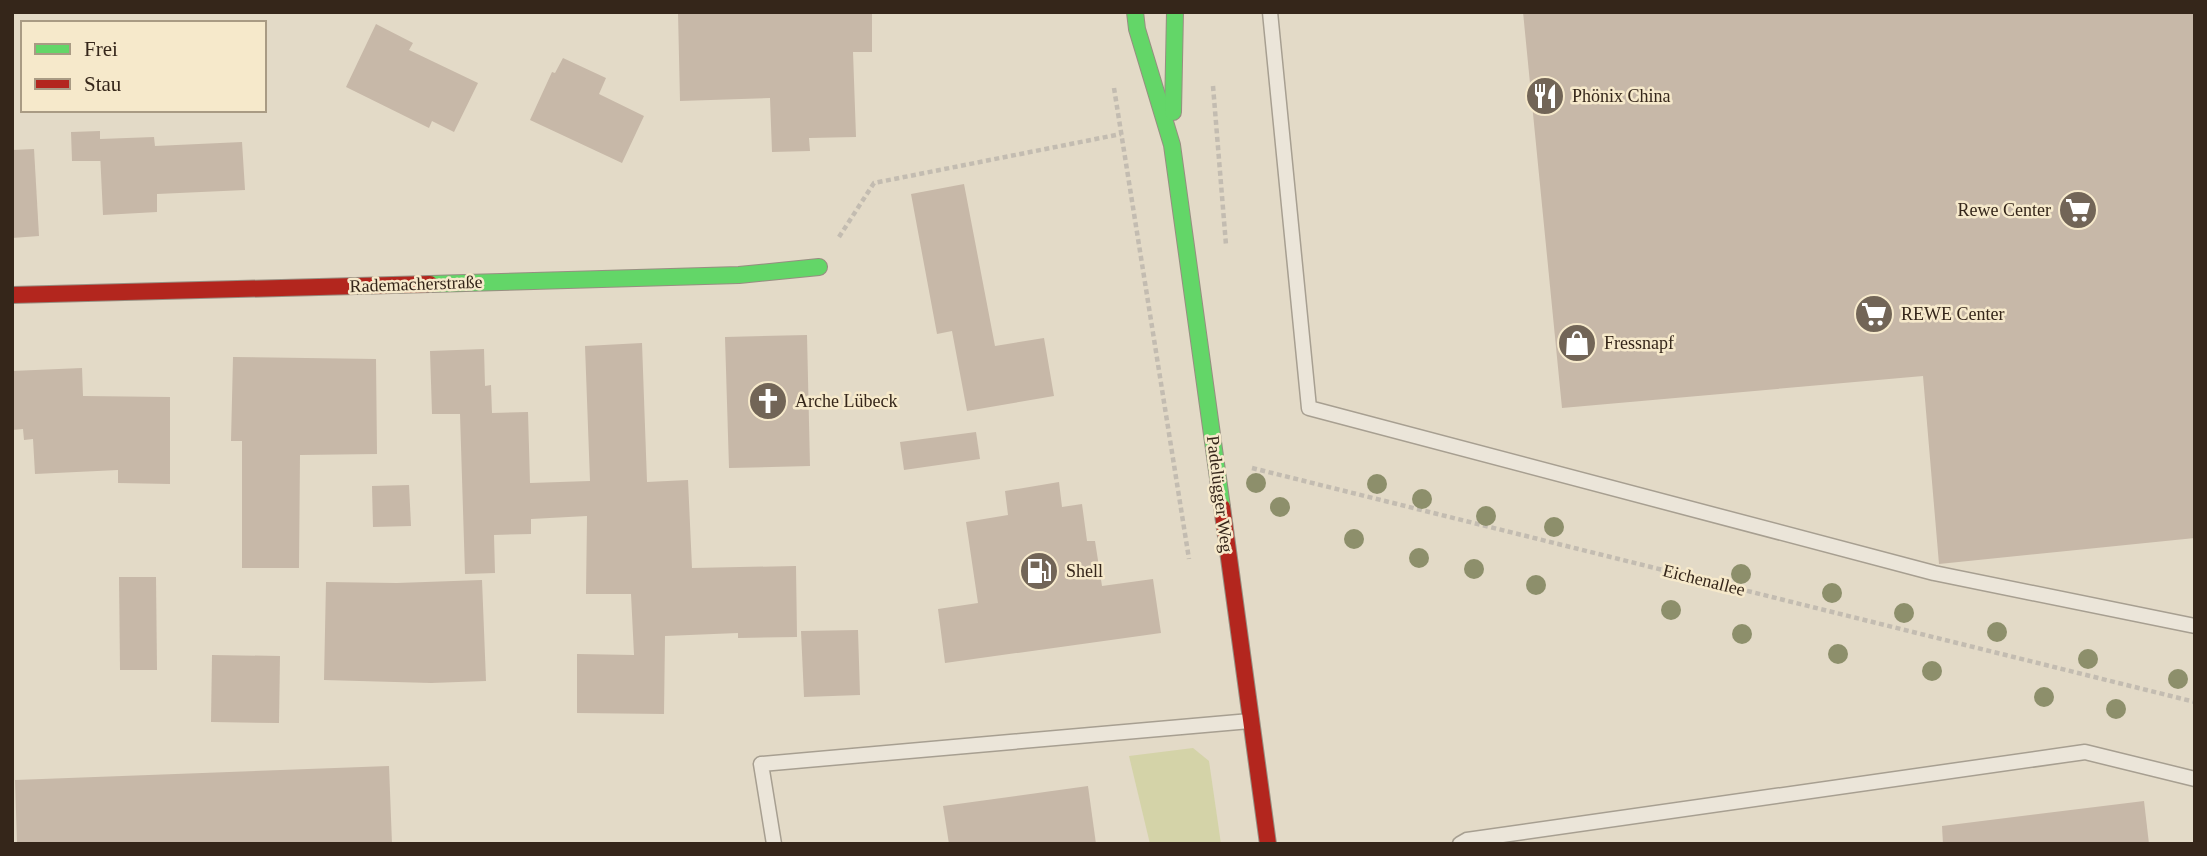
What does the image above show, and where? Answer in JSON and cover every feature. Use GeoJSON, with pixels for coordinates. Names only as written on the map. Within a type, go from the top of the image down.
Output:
{"type":"FeatureCollection","features":[{"type":"Feature","properties":{"kind":"main road","name":"Padelügger Weg"},"geometry":{"type":"LineString","coordinates":[[1135,12],[1137,29],[1172,145]]}},
{"type":"Feature","properties":{"kind":"main road","name":"Padelügger Weg"},"geometry":{"type":"LineString","coordinates":[[1175,12],[1172,145],[1268,844]]}},
{"type":"Feature","properties":{"kind":"main road","name":"Rademacherstraße"},"geometry":{"type":"LineString","coordinates":[[12,295],[739,275],[819,267]]}},
{"type":"Feature","properties":{"kind":"lane"},"geometry":{"type":"LineString","coordinates":[[1269,12],[1309,408],[1934,573],[2195,626]]}},
{"type":"Feature","properties":{"kind":"lane"},"geometry":{"type":"LineString","coordinates":[[774,844],[761,764],[1251,721]]}},
{"type":"Feature","properties":{"kind":"lane"},"geometry":{"type":"LineString","coordinates":[[1460,844],[1467,840],[2085,752],[2195,779]]}},
{"type":"Feature","properties":{"kind":"path"},"geometry":{"type":"LineString","coordinates":[[1212,79],[1227,258]]}},
{"type":"Feature","properties":{"kind":"path"},"geometry":{"type":"LineString","coordinates":[[1112,80],[1191,573]]}},
{"type":"Feature","properties":{"kind":"path"},"geometry":{"type":"LineString","coordinates":[[819,267],[874,183],[1121,134]]}},
{"type":"Feature","properties":{"kind":"path","name":"Eichenallee"},"geometry":{"type":"LineString","coordinates":[[1214,459],[2195,702]]}},
{"type":"Feature","properties":{"kind":"green space"},"geometry":{"type":"Polygon","coordinates":[[[1193,748],[1209,761],[1221,844],[1150,844],[1129,756],[1193,748]]]}},
{"type":"Feature","properties":{"kind":"building"},"geometry":{"type":"Polygon","coordinates":[[[678,12],[872,12],[872,52],[853,52],[856,137],[809,138],[810,151],[772,152],[770,98],[680,101],[678,12]]]}},
{"type":"Feature","properties":{"kind":"building","name":"REWE Center"},"geometry":{"type":"Polygon","coordinates":[[[1523,12],[2195,12],[2195,538],[1939,564],[1923,376],[1562,408],[1523,12]]]}},
{"type":"Feature","properties":{"kind":"building"},"geometry":{"type":"Polygon","coordinates":[[[376,24],[413,43],[409,50],[478,83],[454,132],[432,121],[429,128],[346,87],[376,24]]]}},
{"type":"Feature","properties":{"kind":"building"},"geometry":{"type":"Polygon","coordinates":[[[563,58],[606,78],[599,94],[644,116],[622,163],[530,120],[552,72],[555,73],[563,58]]]}},
{"type":"Feature","properties":{"kind":"building"},"geometry":{"type":"Polygon","coordinates":[[[100,131],[100,139],[154,137],[155,146],[242,142],[245,190],[157,194],[157,212],[103,215],[100,161],[72,161],[71,132],[100,131]]]}},
{"type":"Feature","properties":{"kind":"building"},"geometry":{"type":"Polygon","coordinates":[[[34,149],[39,236],[12,238],[12,150],[34,149]]]}},
{"type":"Feature","properties":{"kind":"building"},"geometry":{"type":"Polygon","coordinates":[[[964,184],[995,346],[1044,338],[1054,396],[967,411],[952,331],[937,334],[911,194],[964,184]]]}},
{"type":"Feature","properties":{"kind":"building","name":"Arche Lübeck"},"geometry":{"type":"Polygon","coordinates":[[[807,335],[810,466],[729,468],[725,337],[807,335]]]}},
{"type":"Feature","properties":{"kind":"building"},"geometry":{"type":"Polygon","coordinates":[[[642,343],[647,482],[688,480],[692,568],[796,566],[797,637],[738,638],[738,633],[665,636],[664,714],[577,713],[577,654],[634,655],[631,594],[586,594],[587,516],[531,519],[531,534],[494,535],[495,573],[465,574],[460,414],[432,414],[430,351],[484,349],[485,386],[491,385],[492,413],[528,412],[530,483],[590,481],[585,346],[642,343]]]}},
{"type":"Feature","properties":{"kind":"building"},"geometry":{"type":"Polygon","coordinates":[[[233,357],[376,359],[377,454],[300,455],[299,568],[242,568],[242,441],[231,441],[233,357]]]}},
{"type":"Feature","properties":{"kind":"building"},"geometry":{"type":"Polygon","coordinates":[[[82,368],[83,396],[170,397],[170,484],[118,483],[118,470],[35,474],[33,439],[24,440],[23,429],[12,430],[12,371],[82,368]]]}},
{"type":"Feature","properties":{"kind":"building"},"geometry":{"type":"Polygon","coordinates":[[[976,432],[980,459],[904,470],[900,442],[976,432]]]}},
{"type":"Feature","properties":{"kind":"building"},"geometry":{"type":"Polygon","coordinates":[[[1059,482],[1062,507],[1082,504],[1087,541],[1095,541],[1102,586],[1153,579],[1161,633],[945,663],[938,609],[978,603],[966,522],[1008,515],[1005,491],[1059,482]]]}},
{"type":"Feature","properties":{"kind":"building"},"geometry":{"type":"Polygon","coordinates":[[[409,485],[411,526],[373,527],[372,486],[409,485]]]}},
{"type":"Feature","properties":{"kind":"building"},"geometry":{"type":"Polygon","coordinates":[[[119,577],[156,577],[157,670],[120,670],[119,577]]]}},
{"type":"Feature","properties":{"kind":"building"},"geometry":{"type":"Polygon","coordinates":[[[482,580],[486,681],[431,683],[324,680],[326,582],[482,580]]]}},
{"type":"Feature","properties":{"kind":"building"},"geometry":{"type":"Polygon","coordinates":[[[858,630],[860,695],[804,697],[801,631],[858,630]]]}},
{"type":"Feature","properties":{"kind":"building"},"geometry":{"type":"Polygon","coordinates":[[[212,655],[280,656],[279,723],[211,722],[212,655]]]}},
{"type":"Feature","properties":{"kind":"building"},"geometry":{"type":"Polygon","coordinates":[[[389,766],[392,844],[17,844],[15,780],[389,766]]]}},
{"type":"Feature","properties":{"kind":"building"},"geometry":{"type":"Polygon","coordinates":[[[1088,786],[1096,844],[949,844],[943,806],[1088,786]]]}},
{"type":"Feature","properties":{"kind":"building"},"geometry":{"type":"Polygon","coordinates":[[[2144,801],[2149,844],[1943,844],[1942,826],[2144,801]]]}},
{"type":"Feature","properties":{"kind":"traffic: fast"},"geometry":{"type":"LineString","coordinates":[[1135,12],[1137,29],[1172,145],[1222,507]]}},
{"type":"Feature","properties":{"kind":"traffic: fast"},"geometry":{"type":"LineString","coordinates":[[1173,112],[1175,12]]}},
{"type":"Feature","properties":{"kind":"traffic: fast"},"geometry":{"type":"LineString","coordinates":[[430,284],[739,275],[819,267]]}},
{"type":"Feature","properties":{"kind":"traffic: jam"},"geometry":{"type":"LineString","coordinates":[[12,295],[430,284]]}},
{"type":"Feature","properties":{"kind":"traffic: jam"},"geometry":{"type":"LineString","coordinates":[[1222,507],[1268,844]]}},
{"type":"Feature","properties":{"kind":"place","name":"Phönix China"},"geometry":{"type":"Point","coordinates":[1545,96]}},
{"type":"Feature","properties":{"kind":"place","name":"Rewe Center"},"geometry":{"type":"Point","coordinates":[2078,210]}},
{"type":"Feature","properties":{"kind":"place","name":"REWE Center"},"geometry":{"type":"Point","coordinates":[1874,314]}},
{"type":"Feature","properties":{"kind":"place","name":"Fressnapf"},"geometry":{"type":"Point","coordinates":[1577,343]}},
{"type":"Feature","properties":{"kind":"place","name":"Arche Lübeck"},"geometry":{"type":"Point","coordinates":[768,401]}},
{"type":"Feature","properties":{"kind":"place","name":"Shell"},"geometry":{"type":"Point","coordinates":[1039,571]}}]}
